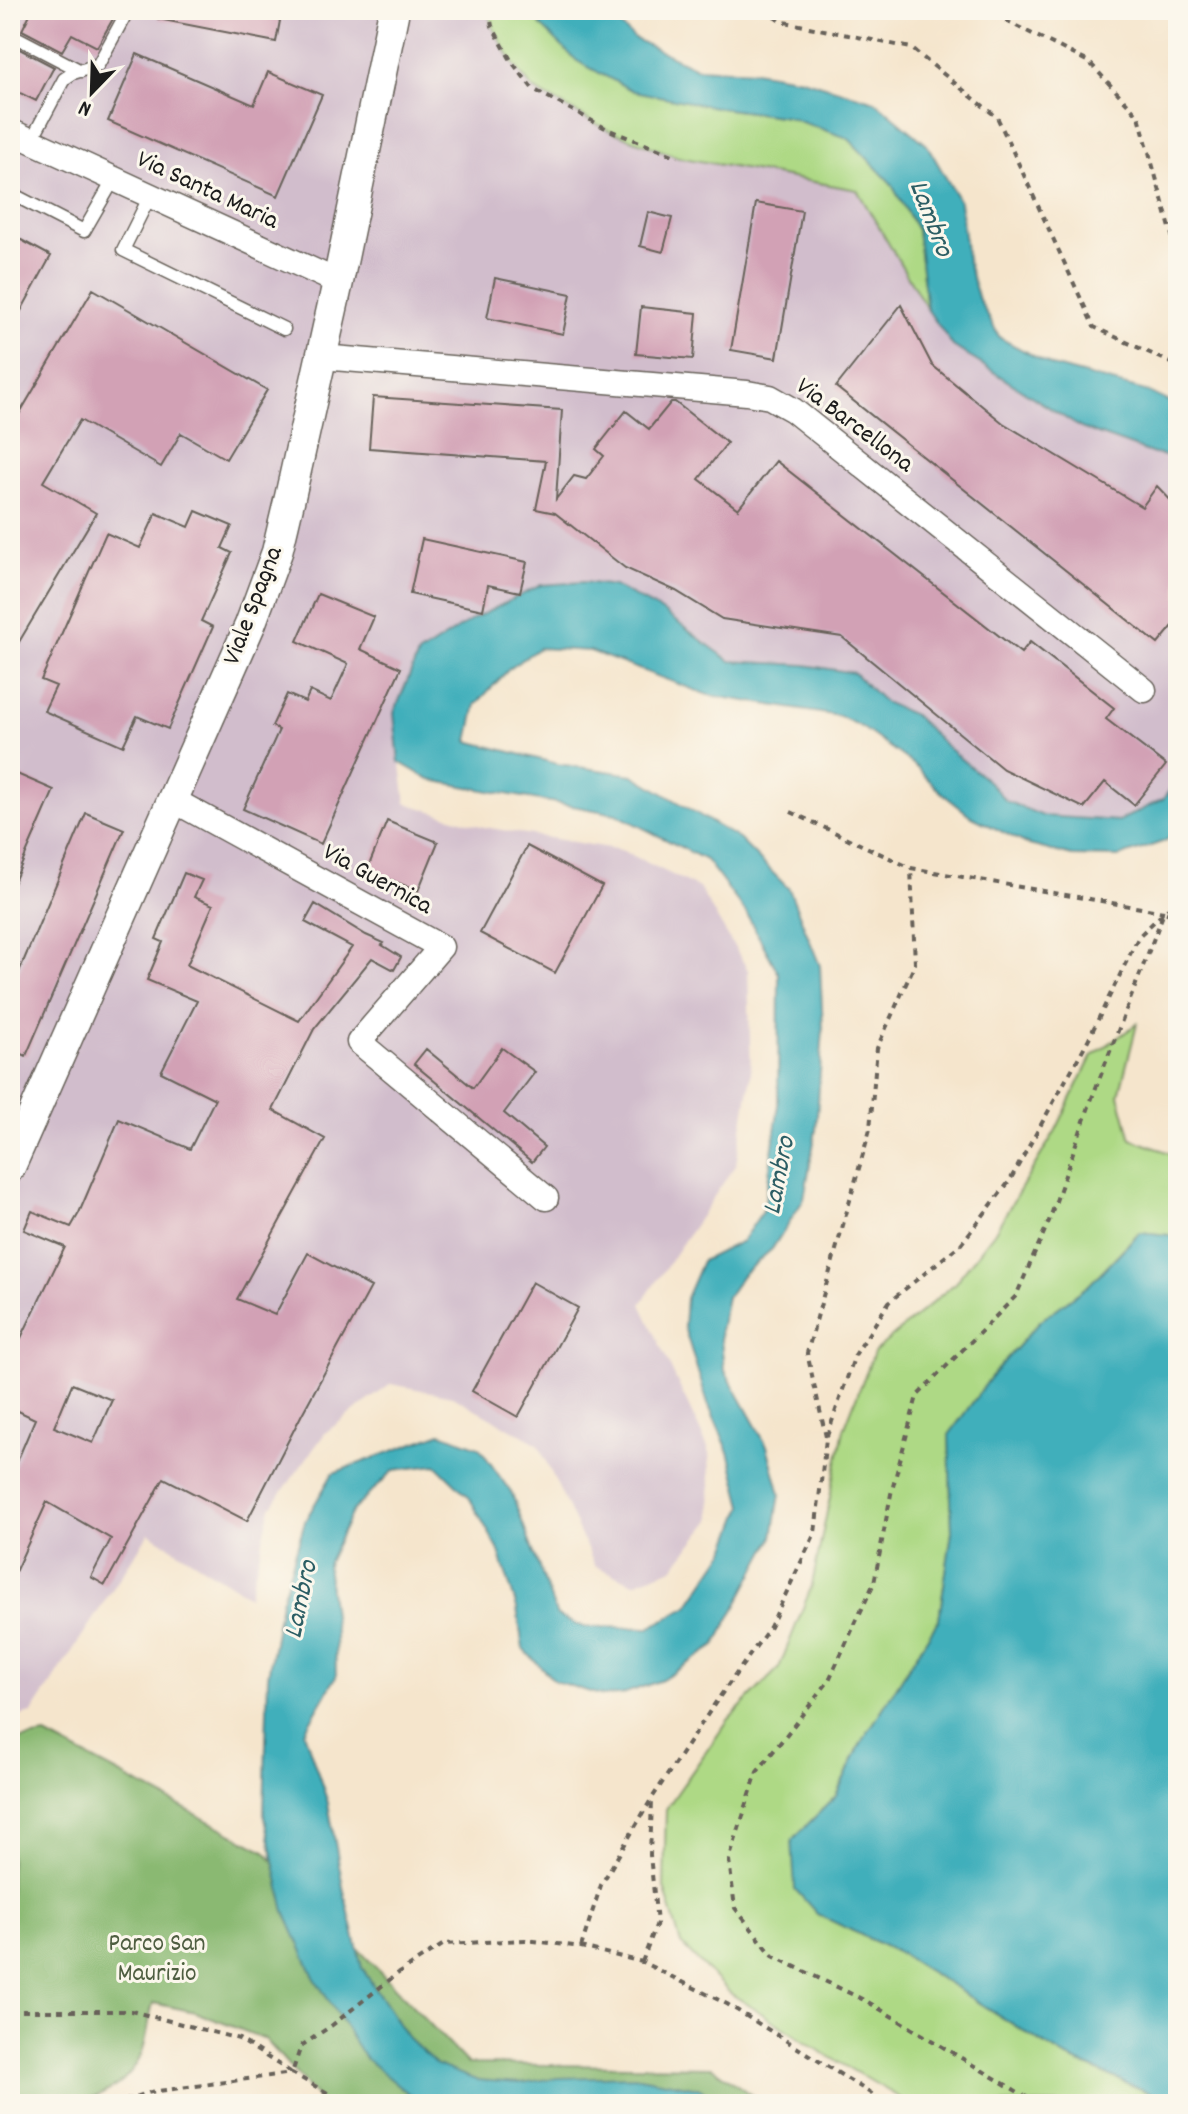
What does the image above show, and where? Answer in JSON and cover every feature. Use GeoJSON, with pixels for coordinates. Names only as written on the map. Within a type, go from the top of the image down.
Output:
{"type":"FeatureCollection","features":[{"type":"Feature","properties":{"kind":"street","name":"Viale Spagna"},"geometry":{"type":"LineString","coordinates":[[10,1167],[250,625],[277,552],[322,357],[394,10]]}},
{"type":"Feature","properties":{"kind":"street","name":"Via Santa Maria"},"geometry":{"type":"LineString","coordinates":[[21,136],[338,282]]}},
{"type":"Feature","properties":{"kind":"street","name":"Via Barcellona"},"geometry":{"type":"LineString","coordinates":[[322,357],[770,397],[793,410],[1144,690]]}},
{"type":"Feature","properties":{"kind":"street","name":"Via Guernica"},"geometry":{"type":"LineString","coordinates":[[173,800],[441,947],[359,1042],[546,1198]]}},
{"type":"Feature","properties":{"kind":"lane"},"geometry":{"type":"LineString","coordinates":[[21,136],[64,79],[98,65],[128,10]]}},
{"type":"Feature","properties":{"kind":"lane"},"geometry":{"type":"LineString","coordinates":[[10,34],[81,71]]}},
{"type":"Feature","properties":{"kind":"lane"},"geometry":{"type":"LineString","coordinates":[[10,193],[84,231],[114,179]]}},
{"type":"Feature","properties":{"kind":"lane"},"geometry":{"type":"LineString","coordinates":[[150,196],[123,250],[284,329]]}},
{"type":"Feature","properties":{"kind":"path"},"geometry":{"type":"LineString","coordinates":[[489,10],[492,26],[512,62],[533,89],[609,130],[678,157]]}},
{"type":"Feature","properties":{"kind":"path"},"geometry":{"type":"LineString","coordinates":[[765,10],[780,21],[911,48],[997,117],[1094,327],[1178,366]]}},
{"type":"Feature","properties":{"kind":"path"},"geometry":{"type":"LineString","coordinates":[[984,10],[1089,62],[1139,116],[1178,257]]}},
{"type":"Feature","properties":{"kind":"path"},"geometry":{"type":"LineString","coordinates":[[791,812],[911,868],[1178,917]]}},
{"type":"Feature","properties":{"kind":"path"},"geometry":{"type":"LineString","coordinates":[[826,1439],[807,1353],[870,1129],[877,1048],[915,964],[911,868]]}},
{"type":"Feature","properties":{"kind":"path"},"geometry":{"type":"LineString","coordinates":[[581,1947],[601,1885],[652,1798],[770,1627],[815,1533],[826,1439],[855,1355],[889,1302],[961,1244],[1009,1182],[1087,1042],[1139,936],[1178,899]]}},
{"type":"Feature","properties":{"kind":"path"},"geometry":{"type":"LineString","coordinates":[[1038,2104],[868,2002],[773,1956],[735,1908],[729,1860],[757,1772],[828,1682],[874,1583],[891,1494],[917,1396],[1016,1296],[1049,1221],[1092,1098],[1164,912]]}},
{"type":"Feature","properties":{"kind":"path"},"geometry":{"type":"LineString","coordinates":[[642,1962],[657,1923],[650,1855],[652,1798]]}},
{"type":"Feature","properties":{"kind":"path"},"geometry":{"type":"LineString","coordinates":[[292,2073],[301,2046],[397,1974],[444,1944],[526,1940],[581,1947],[642,1962],[727,2004],[888,2104]]}},
{"type":"Feature","properties":{"kind":"path"},"geometry":{"type":"LineString","coordinates":[[10,2011],[131,2011],[239,2039],[347,2104]]}},
{"type":"Feature","properties":{"kind":"path"},"geometry":{"type":"LineString","coordinates":[[114,2104],[151,2092],[292,2073]]}},
{"type":"Feature","properties":{"kind":"shaded area"},"geometry":{"type":"Polygon","coordinates":[[[10,10],[489,10],[492,26],[568,109],[608,130],[678,157],[857,190],[927,309],[953,346],[1081,428],[1154,454],[1178,458],[1178,779],[1163,799],[1119,821],[1044,816],[1006,801],[914,715],[884,702],[854,673],[805,665],[730,661],[662,612],[541,585],[473,619],[418,655],[394,713],[406,803],[484,827],[621,850],[699,888],[748,970],[751,1075],[736,1164],[641,1304],[709,1450],[711,1520],[673,1568],[634,1583],[595,1566],[538,1444],[452,1396],[391,1384],[326,1432],[271,1507],[249,1596],[149,1533],[32,1713],[10,1719],[10,10]]]}},
{"type":"Feature","properties":{"kind":"green space"},"geometry":{"type":"Polygon","coordinates":[[[489,10],[533,10],[541,26],[720,108],[787,117],[848,138],[891,183],[917,230],[927,309],[857,190],[678,157],[608,130],[533,89],[512,62],[492,26],[489,10]]]}},
{"type":"Feature","properties":{"kind":"green space"},"geometry":{"type":"Polygon","coordinates":[[[1137,1024],[1119,1095],[1131,1139],[1178,1156],[1178,1236],[1139,1232],[1089,1285],[1040,1321],[994,1373],[949,1435],[952,1532],[939,1619],[860,1745],[836,1796],[792,1840],[817,1914],[901,1954],[1065,2057],[1171,2102],[1178,2099],[1178,2104],[911,2104],[826,2055],[730,1993],[681,1944],[664,1887],[666,1809],[729,1719],[779,1668],[812,1585],[844,1429],[874,1352],[954,1284],[994,1233],[1056,1130],[1092,1056],[1137,1024]]]}},
{"type":"Feature","properties":{"kind":"green space","name":"Parco San Maurizio"},"geometry":{"type":"Polygon","coordinates":[[[46,1735],[265,1851],[468,2064],[712,2067],[764,2104],[323,2104],[265,2039],[195,2012],[153,2003],[142,2053],[128,2075],[114,2087],[99,2095],[65,2103],[10,2104],[10,1741],[46,1735]]]}},
{"type":"Feature","properties":{"kind":"water","name":"Lambro"},"geometry":{"type":"Polygon","coordinates":[[[533,10],[604,10],[635,39],[696,68],[755,71],[802,79],[875,101],[927,145],[960,202],[967,260],[979,300],[1000,338],[1052,366],[1149,392],[1178,406],[1178,458],[1154,454],[1081,428],[953,346],[927,309],[917,230],[891,183],[848,138],[787,117],[633,91],[577,61],[541,26],[533,10]]]}},
{"type":"Feature","properties":{"kind":"water","name":"Lambro"},"geometry":{"type":"Polygon","coordinates":[[[584,582],[614,586],[662,611],[730,661],[805,665],[854,673],[884,702],[914,715],[1006,801],[1043,816],[1119,821],[1163,799],[1178,779],[1178,830],[1165,841],[1119,857],[1072,856],[1029,845],[972,817],[913,764],[860,726],[839,716],[708,695],[590,651],[539,648],[510,668],[476,704],[468,741],[558,764],[633,775],[739,839],[789,889],[820,966],[823,1029],[816,1130],[804,1199],[772,1249],[742,1275],[727,1297],[720,1330],[724,1369],[767,1446],[780,1494],[773,1537],[715,1646],[662,1680],[620,1695],[603,1696],[555,1681],[523,1649],[517,1608],[498,1549],[469,1497],[436,1465],[394,1470],[353,1510],[327,1564],[335,1633],[336,1677],[304,1732],[328,1803],[362,1968],[407,2037],[437,2065],[476,2080],[520,2083],[557,2078],[634,2076],[698,2088],[725,2104],[425,2104],[364,2057],[314,1977],[285,1912],[264,1813],[268,1676],[281,1602],[305,1521],[333,1473],[441,1433],[479,1447],[512,1494],[557,1616],[584,1627],[649,1628],[688,1606],[726,1550],[743,1506],[729,1452],[708,1404],[684,1327],[686,1298],[702,1261],[742,1241],[764,1209],[778,1111],[779,974],[746,913],[706,860],[616,814],[430,780],[399,762],[394,713],[418,655],[473,619],[541,585],[584,582]]]}},
{"type":"Feature","properties":{"kind":"water"},"geometry":{"type":"Polygon","coordinates":[[[1140,1232],[1178,1236],[1178,2099],[1172,2102],[1065,2057],[901,1954],[817,1914],[795,1889],[792,1840],[836,1796],[860,1745],[939,1619],[952,1532],[949,1435],[994,1373],[1040,1321],[1089,1285],[1140,1232]]]}},
{"type":"Feature","properties":{"kind":"building"},"geometry":{"type":"Polygon","coordinates":[[[32,10],[118,10],[97,47],[72,34],[62,51],[22,30],[32,10]]]}},
{"type":"Feature","properties":{"kind":"building"},"geometry":{"type":"Polygon","coordinates":[[[159,10],[282,10],[276,42],[158,19],[159,10]]]}},
{"type":"Feature","properties":{"kind":"building"},"geometry":{"type":"Polygon","coordinates":[[[10,44],[54,67],[36,101],[10,88],[10,44]]]}},
{"type":"Feature","properties":{"kind":"building"},"geometry":{"type":"Polygon","coordinates":[[[137,54],[254,105],[268,72],[322,95],[278,196],[108,121],[137,54]]]}},
{"type":"Feature","properties":{"kind":"building"},"geometry":{"type":"Polygon","coordinates":[[[756,203],[802,211],[777,358],[731,350],[756,203]]]}},
{"type":"Feature","properties":{"kind":"building"},"geometry":{"type":"Polygon","coordinates":[[[648,212],[672,218],[663,252],[640,246],[648,212]]]}},
{"type":"Feature","properties":{"kind":"building"},"geometry":{"type":"Polygon","coordinates":[[[10,234],[51,256],[10,331],[10,234]]]}},
{"type":"Feature","properties":{"kind":"building"},"geometry":{"type":"Polygon","coordinates":[[[495,278],[571,294],[563,334],[487,318],[495,278]]]}},
{"type":"Feature","properties":{"kind":"building"},"geometry":{"type":"Polygon","coordinates":[[[93,289],[267,390],[226,459],[181,433],[161,467],[80,420],[43,482],[96,513],[10,657],[10,411],[18,416],[93,289]]]}},
{"type":"Feature","properties":{"kind":"building"},"geometry":{"type":"Polygon","coordinates":[[[901,305],[932,365],[1003,423],[1142,507],[1157,486],[1178,508],[1178,620],[1158,644],[836,387],[901,305]]]}},
{"type":"Feature","properties":{"kind":"building"},"geometry":{"type":"Polygon","coordinates":[[[641,307],[697,313],[693,359],[636,354],[641,307]]]}},
{"type":"Feature","properties":{"kind":"building"},"geometry":{"type":"Polygon","coordinates":[[[373,397],[562,410],[556,499],[574,476],[586,479],[604,456],[596,449],[626,411],[649,429],[671,402],[675,402],[727,443],[699,479],[738,509],[776,461],[1021,653],[1030,642],[1114,708],[1106,719],[1166,765],[1134,805],[1105,782],[1084,808],[1003,769],[842,637],[722,619],[676,591],[625,568],[555,513],[536,509],[546,461],[369,448],[373,397]]]}},
{"type":"Feature","properties":{"kind":"building"},"geometry":{"type":"Polygon","coordinates":[[[196,511],[232,526],[222,548],[232,553],[201,621],[213,627],[168,729],[137,716],[123,746],[44,711],[56,686],[41,680],[106,533],[140,548],[156,513],[189,527],[196,511]]]}},
{"type":"Feature","properties":{"kind":"building"},"geometry":{"type":"Polygon","coordinates":[[[422,539],[527,562],[520,592],[488,585],[483,610],[410,594],[422,539]]]}},
{"type":"Feature","properties":{"kind":"building"},"geometry":{"type":"Polygon","coordinates":[[[318,594],[374,617],[360,649],[401,668],[321,844],[243,809],[279,730],[272,726],[287,694],[305,702],[310,691],[331,701],[348,664],[297,641],[318,594]]]}},
{"type":"Feature","properties":{"kind":"building"},"geometry":{"type":"Polygon","coordinates":[[[10,771],[54,790],[10,891],[10,771]]]}},
{"type":"Feature","properties":{"kind":"building"},"geometry":{"type":"Polygon","coordinates":[[[86,813],[124,829],[26,1056],[10,1048],[10,993],[86,813]]]}},
{"type":"Feature","properties":{"kind":"building"},"geometry":{"type":"Polygon","coordinates":[[[387,821],[438,842],[418,891],[367,870],[387,821]]]}},
{"type":"Feature","properties":{"kind":"building"},"geometry":{"type":"Polygon","coordinates":[[[527,846],[602,886],[555,973],[480,933],[527,846]]]}},
{"type":"Feature","properties":{"kind":"building"},"geometry":{"type":"Polygon","coordinates":[[[184,873],[202,880],[194,897],[213,905],[187,965],[299,1021],[352,947],[305,922],[315,904],[384,943],[382,945],[401,957],[394,970],[372,958],[314,1029],[273,1110],[325,1139],[237,1299],[275,1315],[308,1253],[371,1287],[247,1521],[164,1478],[105,1585],[91,1577],[111,1539],[47,1502],[10,1583],[10,1478],[35,1419],[10,1407],[10,1333],[21,1338],[65,1247],[24,1230],[32,1211],[71,1227],[119,1119],[190,1149],[215,1099],[161,1072],[197,1001],[147,980],[163,942],[156,939],[184,873]],[[72,1384],[54,1427],[93,1443],[112,1400],[72,1384]]]}},
{"type":"Feature","properties":{"kind":"building"},"geometry":{"type":"Polygon","coordinates":[[[502,1048],[535,1072],[504,1113],[544,1147],[532,1162],[414,1064],[426,1049],[473,1088],[502,1048]]]}},
{"type":"Feature","properties":{"kind":"building"},"geometry":{"type":"Polygon","coordinates":[[[532,1282],[578,1308],[518,1417],[472,1391],[532,1282]]]}}]}
